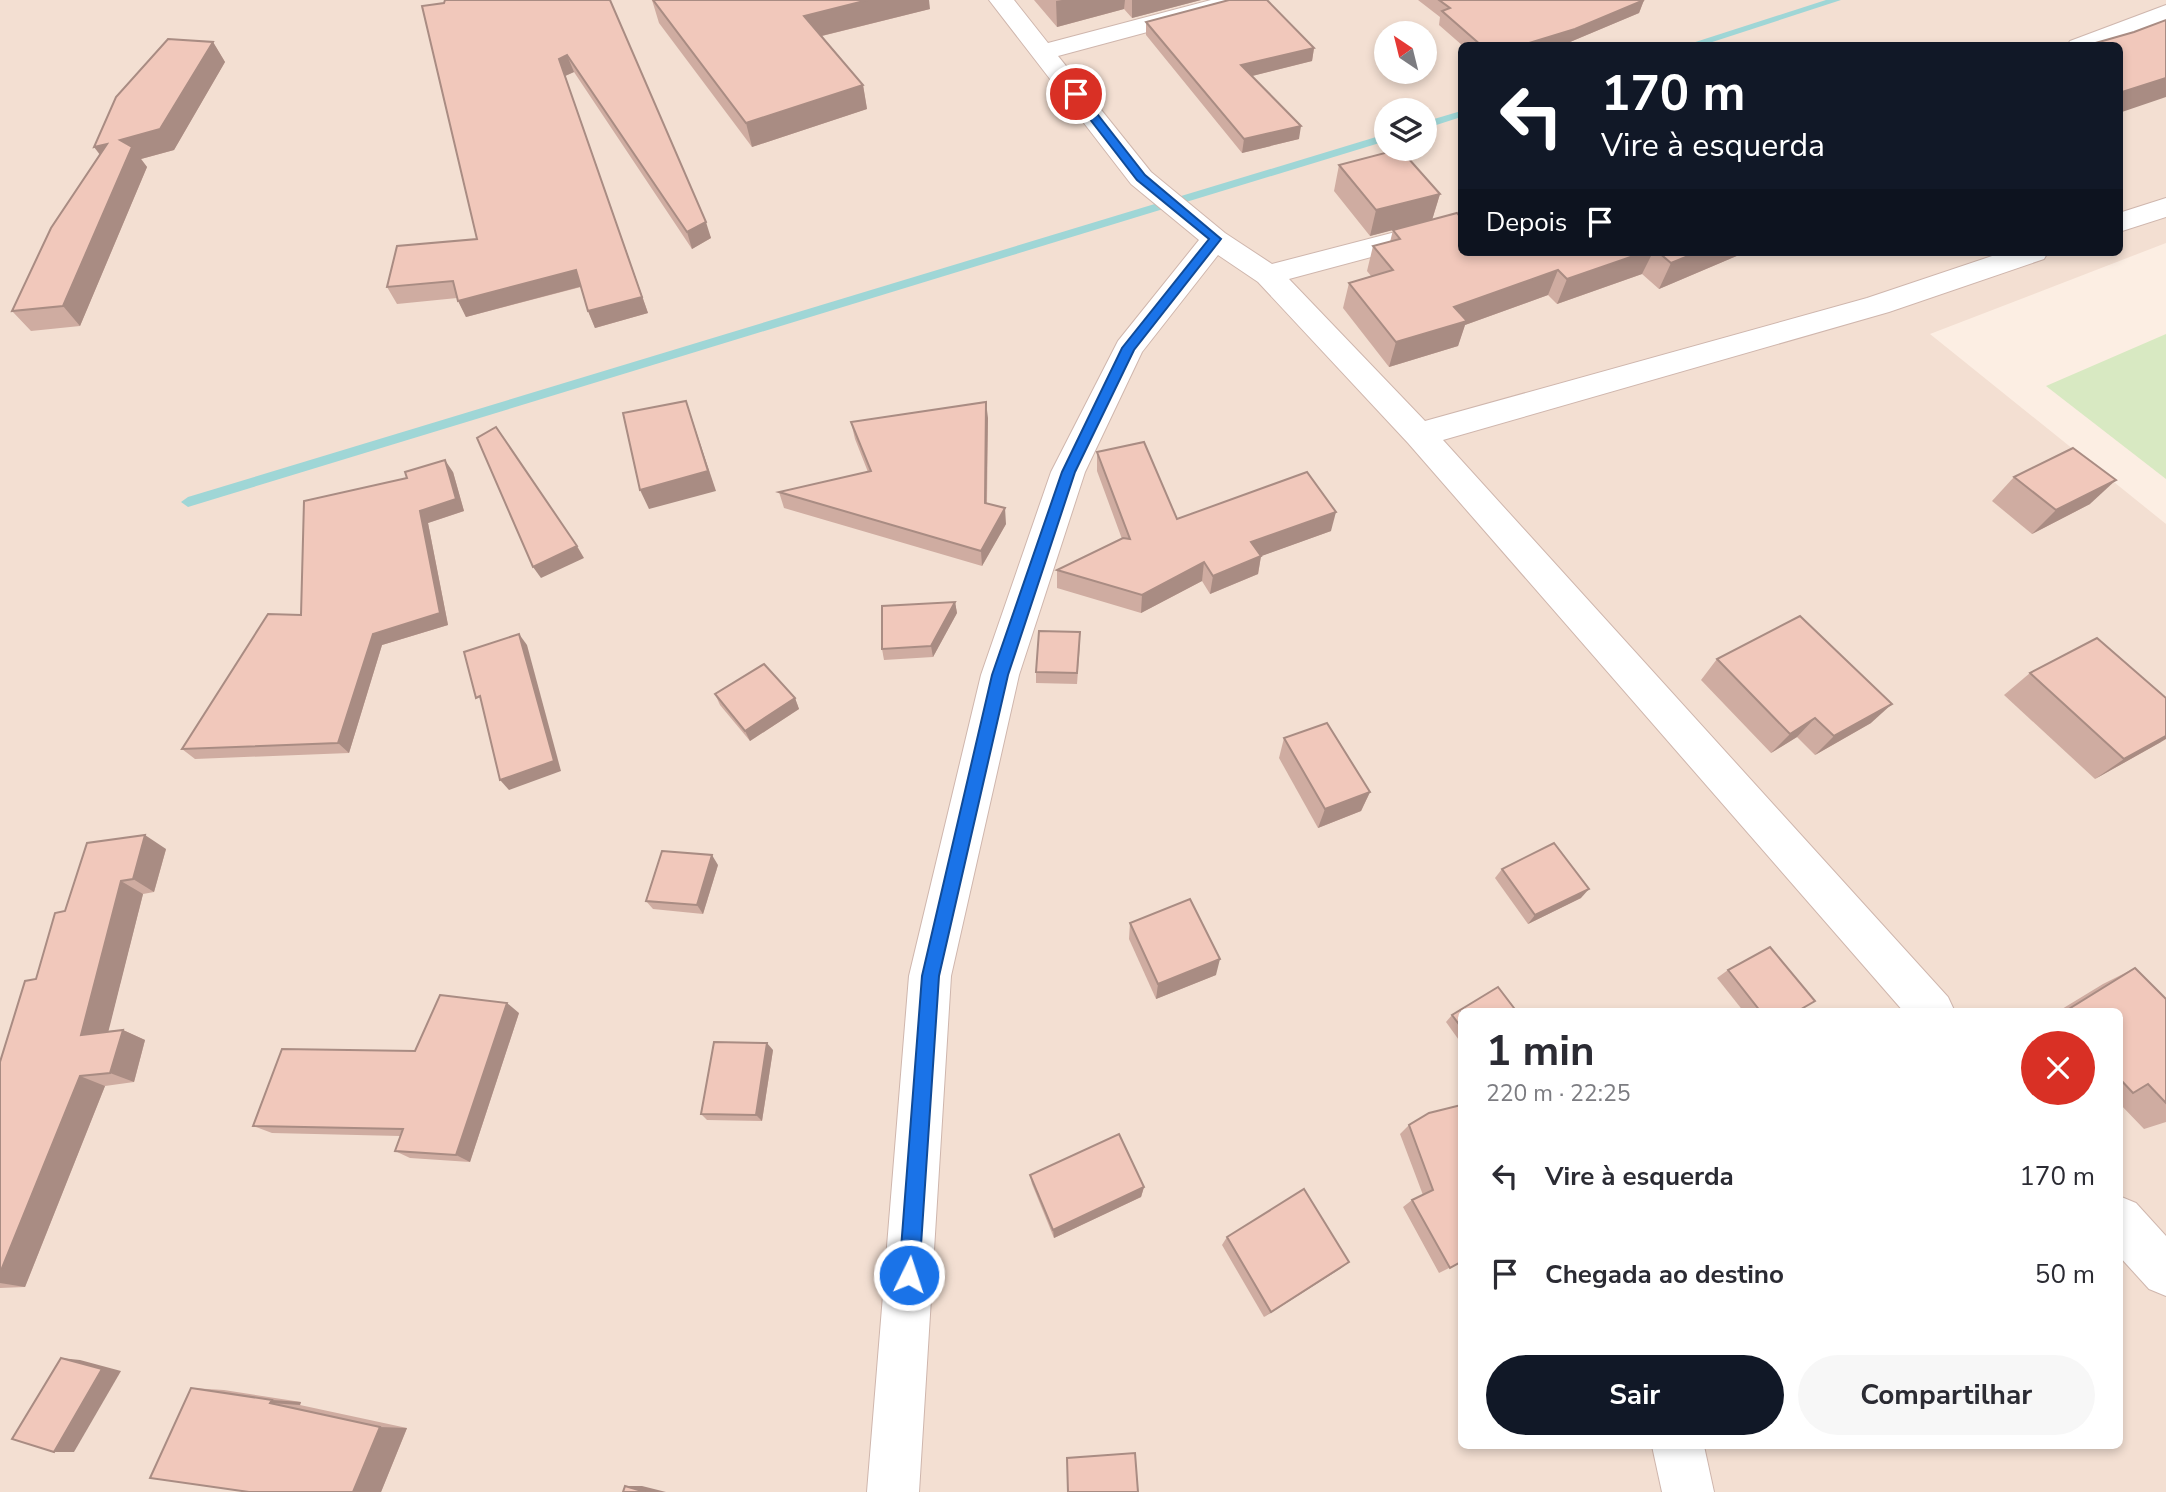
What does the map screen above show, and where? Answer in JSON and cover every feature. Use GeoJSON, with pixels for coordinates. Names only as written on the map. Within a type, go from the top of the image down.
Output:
{"type":"FeatureCollection","features":[{"type":"Feature","properties":{"kind":"street"},"geometry":{"type":"LineString","coordinates":[[1001,0],[1141,177],[1158,195],[1268,275],[1419,435],[1929,1008]]}},
{"type":"Feature","properties":{"kind":"street"},"geometry":{"type":"LineString","coordinates":[[1043,52],[1239,0]]}},
{"type":"Feature","properties":{"kind":"street"},"geometry":{"type":"LineString","coordinates":[[2089,42],[2166,12]]}},
{"type":"Feature","properties":{"kind":"street"},"geometry":{"type":"LineString","coordinates":[[2123,222],[2166,207]]}},
{"type":"Feature","properties":{"kind":"street"},"geometry":{"type":"LineString","coordinates":[[1268,275],[1458,225]]}},
{"type":"Feature","properties":{"kind":"street"},"geometry":{"type":"LineString","coordinates":[[893,1492],[930,976],[1000,675],[1069,472],[1129,348],[1201,228]]}},
{"type":"Feature","properties":{"kind":"street"},"geometry":{"type":"LineString","coordinates":[[1419,435],[1878,305],[2022,256]]}},
{"type":"Feature","properties":{"kind":"street"},"geometry":{"type":"LineString","coordinates":[[2123,1224],[2166,1272]]}},
{"type":"Feature","properties":{"kind":"street"},"geometry":{"type":"LineString","coordinates":[[1679,1449],[1688,1492]]}},
{"type":"Feature","properties":{"kind":"shaded area"},"geometry":{"type":"Polygon","coordinates":[[[0,0],[2166,0],[2166,243],[1930,334],[2166,524],[2166,1492],[0,1492],[0,0]]]}},
{"type":"Feature","properties":{"kind":"green space"},"geometry":{"type":"Polygon","coordinates":[[[2166,334],[2166,479],[2046,386],[2166,334]]]}},
{"type":"Feature","properties":{"kind":"building"},"geometry":{"type":"Polygon","coordinates":[[[445,0],[610,0],[706,222],[687,232],[567,55],[559,59],[642,297],[588,311],[576,270],[458,301],[453,281],[387,287],[397,246],[477,239],[422,6],[444,3],[445,0]]]}},
{"type":"Feature","properties":{"kind":"building"},"geometry":{"type":"Polygon","coordinates":[[[653,0],[868,0],[804,16],[863,85],[746,123],[653,0]]]}},
{"type":"Feature","properties":{"kind":"building"},"geometry":{"type":"Polygon","coordinates":[[[1229,0],[1267,0],[1314,48],[1241,65],[1301,126],[1244,139],[1146,22],[1229,0]]]}},
{"type":"Feature","properties":{"kind":"building"},"geometry":{"type":"Polygon","coordinates":[[[1439,0],[1644,0],[1575,29],[1532,42],[1477,42],[1442,11],[1450,8],[1439,0]]]}},
{"type":"Feature","properties":{"kind":"building"},"geometry":{"type":"Polygon","coordinates":[[[2166,20],[2166,78],[2123,92],[2123,42],[2099,42],[2166,20]]]}},
{"type":"Feature","properties":{"kind":"building"},"geometry":{"type":"Polygon","coordinates":[[[168,39],[213,42],[160,129],[120,140],[132,147],[63,306],[12,311],[51,228],[107,144],[94,147],[116,97],[168,39]]]}},
{"type":"Feature","properties":{"kind":"building"},"geometry":{"type":"Polygon","coordinates":[[[1374,156],[1374,161],[1411,161],[1440,194],[1376,210],[1339,165],[1374,156]]]}},
{"type":"Feature","properties":{"kind":"building"},"geometry":{"type":"Polygon","coordinates":[[[1457,213],[1458,256],[1633,256],[1567,279],[1558,270],[1454,307],[1467,321],[1396,342],[1349,283],[1393,270],[1373,246],[1400,239],[1393,230],[1457,213]]]}},
{"type":"Feature","properties":{"kind":"building"},"geometry":{"type":"Polygon","coordinates":[[[1663,256],[1688,256],[1671,263],[1663,256]]]}},
{"type":"Feature","properties":{"kind":"building"},"geometry":{"type":"Polygon","coordinates":[[[686,401],[708,471],[640,490],[623,413],[686,401]]]}},
{"type":"Feature","properties":{"kind":"building"},"geometry":{"type":"Polygon","coordinates":[[[986,402],[985,503],[1005,508],[981,551],[779,492],[871,471],[851,422],[986,402]]]}},
{"type":"Feature","properties":{"kind":"building"},"geometry":{"type":"Polygon","coordinates":[[[496,427],[577,546],[533,567],[477,438],[496,427]]]}},
{"type":"Feature","properties":{"kind":"building"},"geometry":{"type":"Polygon","coordinates":[[[1144,442],[1177,519],[1307,472],[1336,512],[1251,542],[1261,556],[1213,576],[1204,562],[1142,595],[1057,570],[1123,538],[1130,539],[1097,452],[1144,442]]]}},
{"type":"Feature","properties":{"kind":"building"},"geometry":{"type":"Polygon","coordinates":[[[2073,448],[2116,480],[2056,510],[2014,477],[2073,448]]]}},
{"type":"Feature","properties":{"kind":"building"},"geometry":{"type":"Polygon","coordinates":[[[445,460],[456,499],[420,511],[440,613],[373,634],[338,743],[182,749],[268,614],[301,615],[304,501],[407,478],[405,472],[445,460]]]}},
{"type":"Feature","properties":{"kind":"building"},"geometry":{"type":"Polygon","coordinates":[[[955,602],[931,646],[882,649],[882,606],[955,602]]]}},
{"type":"Feature","properties":{"kind":"building"},"geometry":{"type":"Polygon","coordinates":[[[1800,616],[1892,704],[1834,736],[1815,718],[1790,734],[1717,659],[1800,616]]]}},
{"type":"Feature","properties":{"kind":"building"},"geometry":{"type":"Polygon","coordinates":[[[1039,631],[1080,632],[1077,673],[1036,672],[1039,631]]]}},
{"type":"Feature","properties":{"kind":"building"},"geometry":{"type":"Polygon","coordinates":[[[519,634],[554,761],[500,780],[480,696],[476,698],[464,652],[519,634]]]}},
{"type":"Feature","properties":{"kind":"building"},"geometry":{"type":"Polygon","coordinates":[[[2097,638],[2166,698],[2166,736],[2124,759],[2030,673],[2097,638]]]}},
{"type":"Feature","properties":{"kind":"building"},"geometry":{"type":"Polygon","coordinates":[[[764,664],[795,698],[745,731],[715,694],[764,664]]]}},
{"type":"Feature","properties":{"kind":"building"},"geometry":{"type":"Polygon","coordinates":[[[1327,723],[1370,792],[1325,809],[1284,738],[1327,723]]]}},
{"type":"Feature","properties":{"kind":"building"},"geometry":{"type":"Polygon","coordinates":[[[145,835],[133,879],[121,881],[81,1035],[123,1030],[110,1073],[80,1076],[0,1273],[0,1062],[25,981],[36,979],[55,913],[65,911],[87,843],[145,835]]]}},
{"type":"Feature","properties":{"kind":"building"},"geometry":{"type":"Polygon","coordinates":[[[1554,843],[1589,889],[1535,915],[1502,869],[1554,843]]]}},
{"type":"Feature","properties":{"kind":"building"},"geometry":{"type":"Polygon","coordinates":[[[662,851],[712,855],[697,905],[646,901],[662,851]]]}},
{"type":"Feature","properties":{"kind":"building"},"geometry":{"type":"Polygon","coordinates":[[[1190,899],[1220,959],[1158,984],[1130,923],[1190,899]]]}},
{"type":"Feature","properties":{"kind":"building"},"geometry":{"type":"Polygon","coordinates":[[[1770,947],[1815,1001],[1803,1008],[1758,1008],[1728,970],[1770,947]]]}},
{"type":"Feature","properties":{"kind":"building"},"geometry":{"type":"Polygon","coordinates":[[[2135,968],[2166,999],[2166,1103],[2148,1084],[2133,1093],[2123,1082],[2123,1008],[2070,1008],[2135,968]]]}},
{"type":"Feature","properties":{"kind":"building"},"geometry":{"type":"Polygon","coordinates":[[[1498,987],[1514,1008],[1464,1008],[1498,987]]]}},
{"type":"Feature","properties":{"kind":"building"},"geometry":{"type":"Polygon","coordinates":[[[440,995],[507,1003],[456,1155],[395,1151],[403,1129],[253,1126],[282,1049],[415,1051],[440,995]]]}},
{"type":"Feature","properties":{"kind":"building"},"geometry":{"type":"Polygon","coordinates":[[[1458,1011],[1458,1023],[1452,1015],[1458,1011]]]}},
{"type":"Feature","properties":{"kind":"building"},"geometry":{"type":"Polygon","coordinates":[[[714,1042],[767,1043],[756,1115],[701,1114],[714,1042]]]}},
{"type":"Feature","properties":{"kind":"building"},"geometry":{"type":"Polygon","coordinates":[[[1458,1106],[1458,1264],[1450,1268],[1412,1200],[1433,1190],[1409,1125],[1429,1113],[1458,1106]]]}},
{"type":"Feature","properties":{"kind":"building"},"geometry":{"type":"Polygon","coordinates":[[[1119,1134],[1144,1187],[1053,1230],[1030,1175],[1119,1134]]]}},
{"type":"Feature","properties":{"kind":"building"},"geometry":{"type":"Polygon","coordinates":[[[1304,1189],[1349,1262],[1271,1312],[1227,1237],[1304,1189]]]}},
{"type":"Feature","properties":{"kind":"building"},"geometry":{"type":"Polygon","coordinates":[[[61,1358],[102,1369],[54,1452],[12,1439],[61,1358]]]}},
{"type":"Feature","properties":{"kind":"building"},"geometry":{"type":"Polygon","coordinates":[[[191,1388],[272,1400],[270,1403],[380,1427],[353,1492],[249,1492],[150,1478],[191,1388]]]}},
{"type":"Feature","properties":{"kind":"building"},"geometry":{"type":"Polygon","coordinates":[[[1135,1453],[1138,1492],[1068,1492],[1067,1458],[1135,1453]]]}},
{"type":"Feature","properties":{"kind":"building"},"geometry":{"type":"Polygon","coordinates":[[[625,1486],[645,1492],[623,1492],[625,1486]]]}},
{"type":"Feature","properties":{"kind":"waterway"},"geometry":{"type":"LineString","coordinates":[[1701,42],[1836,0]]}},
{"type":"Feature","properties":{"kind":"waterway"},"geometry":{"type":"LineString","coordinates":[[1437,122],[1458,115]]}},
{"type":"Feature","properties":{"kind":"waterway"},"geometry":{"type":"LineString","coordinates":[[188,502],[1374,141]]}},
{"type":"Feature","properties":{"kind":"route"},"geometry":{"type":"LineString","coordinates":[[909,1275],[930,976],[1000,675],[1069,472],[1129,348],[1215,239],[1158,195],[1076,94]]}}]}
